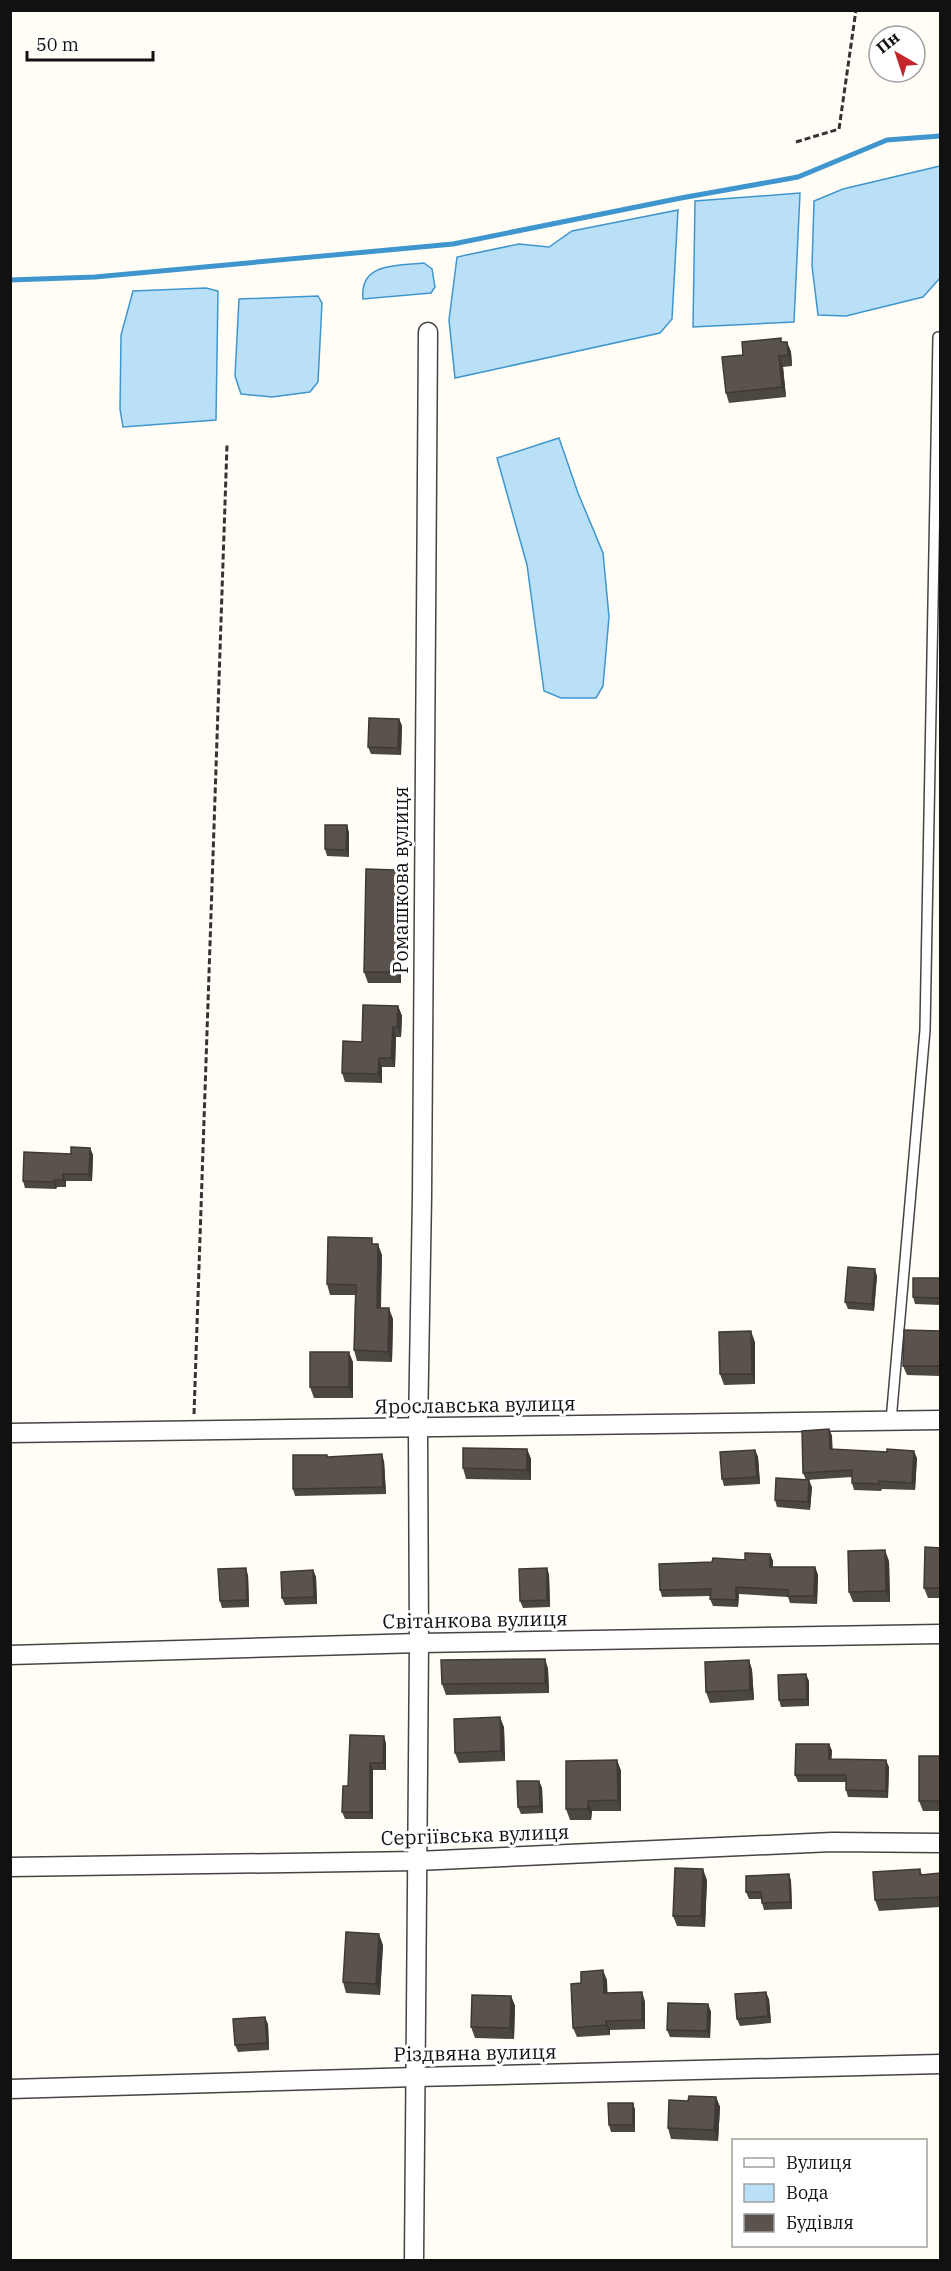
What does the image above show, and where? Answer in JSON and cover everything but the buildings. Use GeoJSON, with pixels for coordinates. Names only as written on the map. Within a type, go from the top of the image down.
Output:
{"type":"FeatureCollection","features":[{"type":"Feature","properties":{"kind":"street","name":"Ромашкова вулиця"},"geometry":{"type":"LineString","coordinates":[[414,2260],[419,1643],[418,1429],[428,332]]}},
{"type":"Feature","properties":{"kind":"street","name":"Ярославська вулиця"},"geometry":{"type":"LineString","coordinates":[[10,1433],[940,1420]]}},
{"type":"Feature","properties":{"kind":"street","name":"Світанкова вулиця"},"geometry":{"type":"LineString","coordinates":[[10,1655],[419,1643],[940,1634]]}},
{"type":"Feature","properties":{"kind":"street","name":"Сергіївська вулиця"},"geometry":{"type":"LineString","coordinates":[[10,1867],[417,1861],[832,1842],[940,1843]]}},
{"type":"Feature","properties":{"kind":"street","name":"Різдвяна вулиця"},"geometry":{"type":"LineString","coordinates":[[10,2089],[940,2064]]}},
{"type":"Feature","properties":{"kind":"lane"},"geometry":{"type":"LineString","coordinates":[[891,1420],[925,1030],[938,338]]}},
{"type":"Feature","properties":{"kind":"path"},"geometry":{"type":"LineString","coordinates":[[796,142],[840,129],[856,10]]}},
{"type":"Feature","properties":{"kind":"path"},"geometry":{"type":"LineString","coordinates":[[193,1431],[226,446]]}},
{"type":"Feature","properties":{"kind":"water"},"geometry":{"type":"Polygon","coordinates":[[[940,166],[940,278],[923,297],[846,316],[818,315],[812,266],[814,201],[843,189],[940,166]]]}},
{"type":"Feature","properties":{"kind":"water"},"geometry":{"type":"Polygon","coordinates":[[[800,193],[794,322],[693,327],[695,201],[800,193]]]}},
{"type":"Feature","properties":{"kind":"water"},"geometry":{"type":"Polygon","coordinates":[[[678,210],[672,319],[660,333],[455,378],[449,320],[457,257],[519,244],[549,247],[572,231],[678,210]]]}},
{"type":"Feature","properties":{"kind":"water"},"geometry":{"type":"Polygon","coordinates":[[[424,263],[432,269],[435,287],[431,293],[363,299],[363,287],[367,278],[374,272],[392,266],[424,263]]]}},
{"type":"Feature","properties":{"kind":"water"},"geometry":{"type":"Polygon","coordinates":[[[206,288],[218,291],[216,420],[123,427],[120,409],[121,335],[133,291],[206,288]]]}},
{"type":"Feature","properties":{"kind":"water"},"geometry":{"type":"Polygon","coordinates":[[[318,296],[322,303],[318,382],[310,392],[272,397],[241,394],[235,376],[239,299],[318,296]]]}},
{"type":"Feature","properties":{"kind":"water"},"geometry":{"type":"Polygon","coordinates":[[[559,438],[578,493],[603,553],[609,617],[603,686],[596,698],[561,698],[544,691],[527,565],[497,458],[559,438]]]}},
{"type":"Feature","properties":{"kind":"waterway"},"geometry":{"type":"LineString","coordinates":[[10,280],[95,277],[453,244],[798,177],[887,140],[940,136]]}}]}
